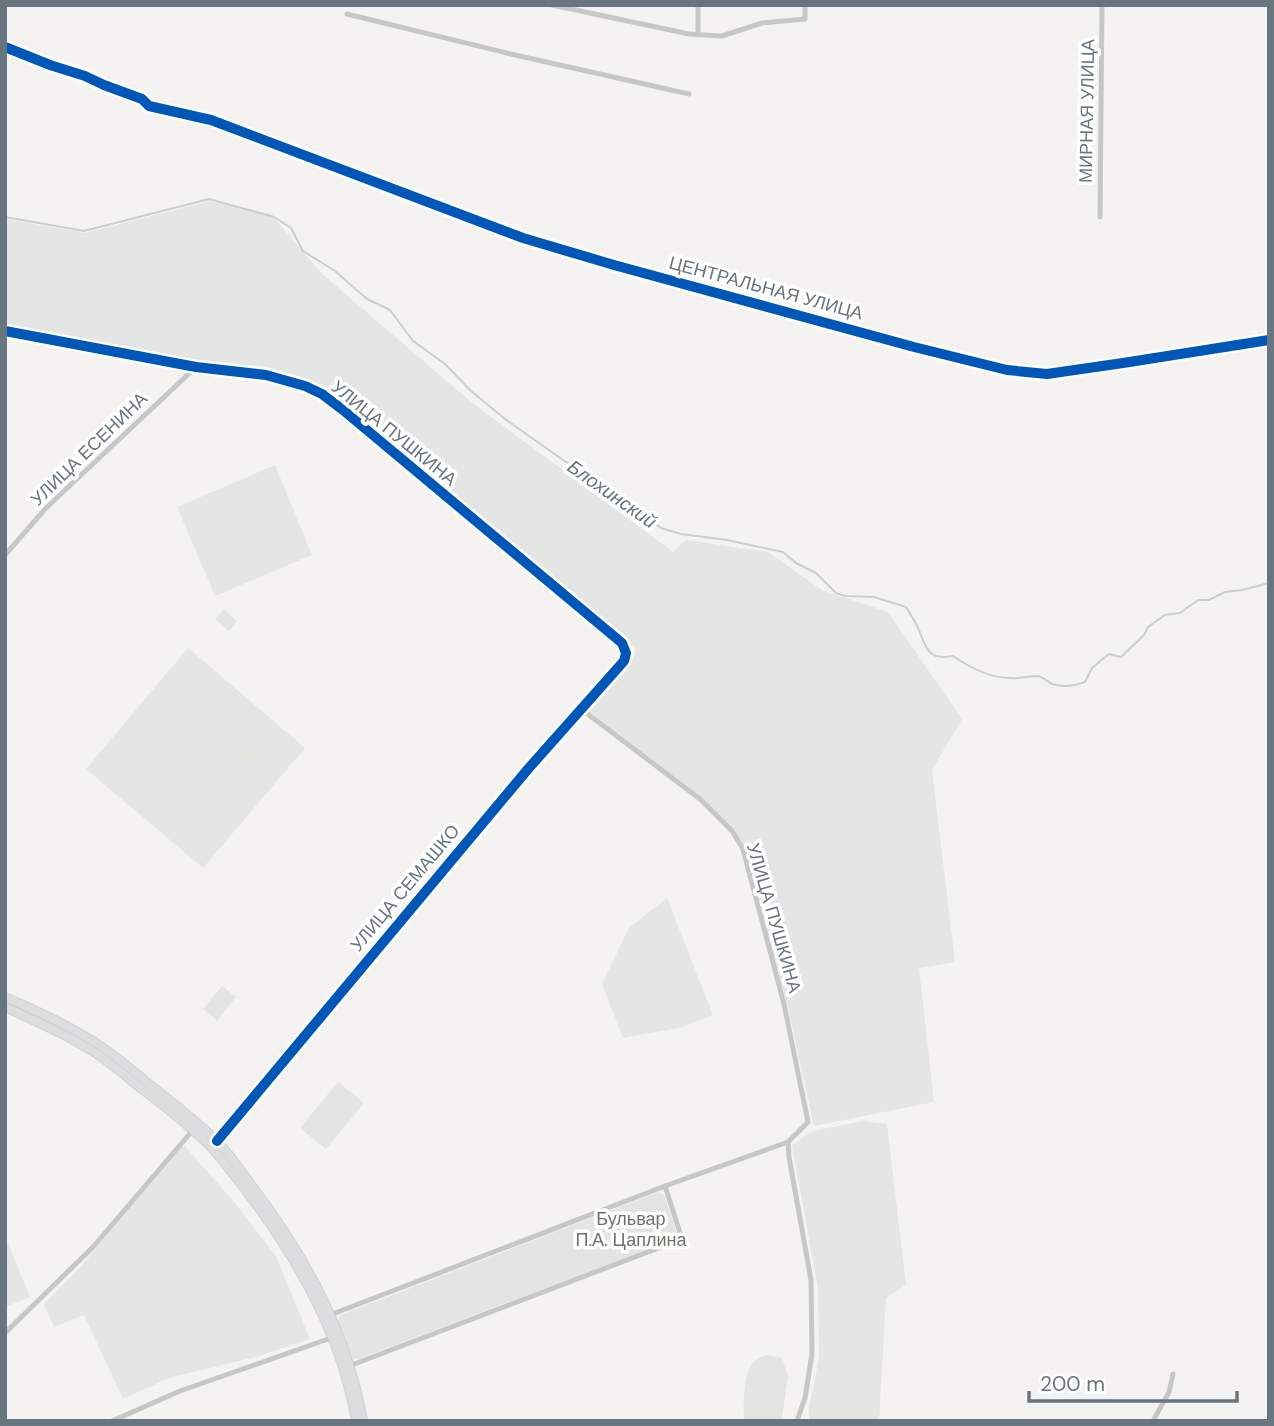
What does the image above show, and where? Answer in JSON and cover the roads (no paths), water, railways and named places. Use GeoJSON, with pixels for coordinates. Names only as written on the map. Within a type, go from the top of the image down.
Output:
{"type":"FeatureCollection","features":[{"type":"Feature","properties":{"kind":"main road"},"geometry":{"type":"LineString","coordinates":[[5,997],[55,1020],[102,1052],[192,1118],[214,1144],[276,1218],[297,1250],[359,1399],[363,1421]]}},
{"type":"Feature","properties":{"kind":"main road"},"geometry":{"type":"LineString","coordinates":[[5,1007],[102,1052],[193,1130],[214,1144]]}},
{"type":"Feature","properties":{"kind":"main road"},"geometry":{"type":"LineString","coordinates":[[326,1316],[331,1338],[346,1367],[356,1421]]}},
{"type":"Feature","properties":{"kind":"street"},"geometry":{"type":"LineString","coordinates":[[552,5],[698,35],[722,36],[762,23],[805,19],[806,5]]}},
{"type":"Feature","properties":{"kind":"street"},"geometry":{"type":"LineString","coordinates":[[585,5],[585,13]]}},
{"type":"Feature","properties":{"kind":"street"},"geometry":{"type":"LineString","coordinates":[[698,5],[698,35]]}},
{"type":"Feature","properties":{"kind":"street","name":"МИРНАЯ УЛИЦА"},"geometry":{"type":"LineString","coordinates":[[1100,216],[1102,5]]}},
{"type":"Feature","properties":{"kind":"street"},"geometry":{"type":"LineString","coordinates":[[347,14],[689,94]]}},
{"type":"Feature","properties":{"kind":"street","name":"ЦЕНТРАЛЬНАЯ УЛИЦА"},"geometry":{"type":"LineString","coordinates":[[5,47],[142,99],[149,106],[211,120],[523,238],[914,347],[1007,370],[1047,374],[1269,340]]}},
{"type":"Feature","properties":{"kind":"street","name":"УЛИЦА ПУШКИНА"},"geometry":{"type":"LineString","coordinates":[[5,331],[196,367],[266,375],[305,386],[322,394],[622,643],[626,653]]}},
{"type":"Feature","properties":{"kind":"street","name":"УЛИЦА ЕСЕНИНА"},"geometry":{"type":"LineString","coordinates":[[5,555],[46,508],[196,367]]}},
{"type":"Feature","properties":{"kind":"street","name":"УЛИЦА СЕМАШКО"},"geometry":{"type":"LineString","coordinates":[[214,1144],[511,789],[624,661],[626,653]]}},
{"type":"Feature","properties":{"kind":"street","name":"УЛИЦА ПУШКИНА"},"geometry":{"type":"LineString","coordinates":[[581,709],[700,799],[732,831],[743,849],[784,1004],[808,1122],[789,1142]]}},
{"type":"Feature","properties":{"kind":"street"},"geometry":{"type":"LineString","coordinates":[[5,1333],[93,1247],[193,1130]]}},
{"type":"Feature","properties":{"kind":"street"},"geometry":{"type":"LineString","coordinates":[[326,1316],[665,1186],[789,1142],[789,1157],[811,1280],[812,1354],[805,1398],[797,1421]]}},
{"type":"Feature","properties":{"kind":"street"},"geometry":{"type":"LineString","coordinates":[[346,1367],[682,1239],[665,1186]]}},
{"type":"Feature","properties":{"kind":"street"},"geometry":{"type":"LineString","coordinates":[[112,1421],[180,1391],[331,1338]]}},
{"type":"Feature","properties":{"kind":"street"},"geometry":{"type":"LineString","coordinates":[[1153,1421],[1169,1392],[1173,1374]]}},
{"type":"Feature","properties":{"kind":"waterway","name":"Блохинский"},"geometry":{"type":"LineString","coordinates":[[5,217],[84,231],[209,199],[274,217],[291,228],[303,251],[335,271],[367,299],[390,310],[413,341],[445,364],[471,391],[505,419],[661,528],[783,552],[796,563],[816,573],[836,593],[874,597],[906,607],[931,653],[943,657],[953,656],[987,674],[1002,678],[1038,676],[1060,686],[1085,682],[1092,668],[1109,654],[1121,657],[1144,635],[1148,627],[1165,615],[1180,613],[1198,600],[1209,600],[1225,592],[1269,583]]}},
{"type":"Feature","properties":{"kind":"park label","name":"Бульвар П.А. Цаплина"},"geometry":{"type":"Point","coordinates":[631,1229]}}]}
